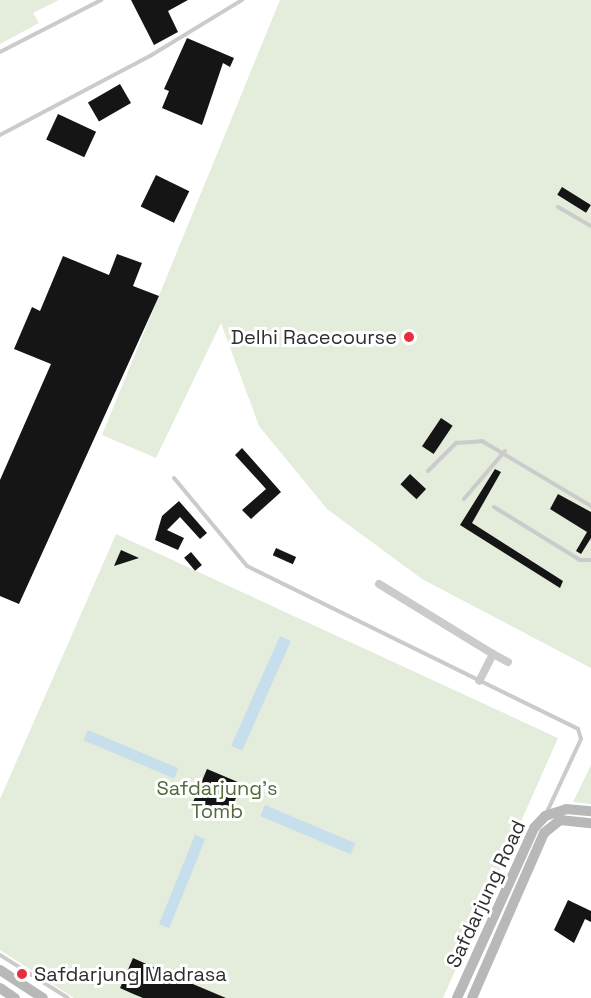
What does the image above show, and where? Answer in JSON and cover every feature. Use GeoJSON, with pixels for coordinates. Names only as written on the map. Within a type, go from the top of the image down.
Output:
{"type":"FeatureCollection","features":[{"type":"Feature","properties":{"kind":"main road","name":"Safdarjung Road"},"geometry":{"type":"LineString","coordinates":[[457,998],[534,828],[545,816],[566,809],[591,811]]}},
{"type":"Feature","properties":{"kind":"main road","name":"Safdarjung Road"},"geometry":{"type":"LineString","coordinates":[[472,998],[544,833],[560,820],[591,823]]}},
{"type":"Feature","properties":{"kind":"main road"},"geometry":{"type":"LineString","coordinates":[[0,970],[43,998]]}},
{"type":"Feature","properties":{"kind":"main road"},"geometry":{"type":"LineString","coordinates":[[0,988],[15,998]]}},
{"type":"Feature","properties":{"kind":"street"},"geometry":{"type":"LineString","coordinates":[[379,584],[508,662]]}},
{"type":"Feature","properties":{"kind":"street"},"geometry":{"type":"LineString","coordinates":[[479,681],[493,654]]}},
{"type":"Feature","properties":{"kind":"lane"},"geometry":{"type":"LineString","coordinates":[[0,52],[101,0]]}},
{"type":"Feature","properties":{"kind":"lane"},"geometry":{"type":"LineString","coordinates":[[0,135],[150,57],[242,0]]}},
{"type":"Feature","properties":{"kind":"lane"},"geometry":{"type":"LineString","coordinates":[[558,207],[591,226]]}},
{"type":"Feature","properties":{"kind":"lane"},"geometry":{"type":"LineString","coordinates":[[428,471],[456,442],[482,441],[505,451],[591,506]]}},
{"type":"Feature","properties":{"kind":"lane"},"geometry":{"type":"LineString","coordinates":[[464,499],[505,451]]}},
{"type":"Feature","properties":{"kind":"lane"},"geometry":{"type":"LineString","coordinates":[[174,478],[247,566],[582,733],[545,816],[544,833]]}},
{"type":"Feature","properties":{"kind":"lane"},"geometry":{"type":"LineString","coordinates":[[494,507],[580,560],[591,559]]}},
{"type":"Feature","properties":{"kind":"lane"},"geometry":{"type":"LineString","coordinates":[[0,955],[68,998]]}},
{"type":"Feature","properties":{"kind":"green space"},"geometry":{"type":"Polygon","coordinates":[[[0,0],[59,0],[33,13],[39,23],[0,44],[0,0]]]}},
{"type":"Feature","properties":{"kind":"green space","name":"Delhi Racecourse"},"geometry":{"type":"Polygon","coordinates":[[[280,0],[591,0],[591,668],[422,579],[327,509],[259,426],[221,323],[156,458],[102,435],[280,0]]]}},
{"type":"Feature","properties":{"kind":"green space","name":"Safdarjung's Tomb"},"geometry":{"type":"Polygon","coordinates":[[[116,534],[558,738],[443,998],[74,998],[0,950],[0,799],[116,534]]]}},
{"type":"Feature","properties":{"kind":"green space"},"geometry":{"type":"Polygon","coordinates":[[[591,765],[591,804],[573,802],[591,765]]]}},
{"type":"Feature","properties":{"kind":"water"},"geometry":{"type":"Polygon","coordinates":[[[280,636],[291,641],[242,751],[231,746],[280,636]]]}},
{"type":"Feature","properties":{"kind":"water"},"geometry":{"type":"Polygon","coordinates":[[[88,730],[178,768],[174,778],[84,740],[88,730]]]}},
{"type":"Feature","properties":{"kind":"water"},"geometry":{"type":"Polygon","coordinates":[[[265,805],[355,843],[351,854],[260,816],[265,805]]]}},
{"type":"Feature","properties":{"kind":"water"},"geometry":{"type":"Polygon","coordinates":[[[195,835],[205,839],[169,928],[159,924],[195,835]]]}},
{"type":"Feature","properties":{"kind":"building"},"geometry":{"type":"Polygon","coordinates":[[[131,0],[188,0],[168,11],[178,32],[154,45],[131,0]]]}},
{"type":"Feature","properties":{"kind":"building"},"geometry":{"type":"Polygon","coordinates":[[[187,38],[234,58],[230,67],[223,63],[202,125],[162,108],[169,91],[164,89],[187,38]]]}},
{"type":"Feature","properties":{"kind":"building"},"geometry":{"type":"Polygon","coordinates":[[[120,84],[131,103],[99,122],[88,102],[120,84]]]}},
{"type":"Feature","properties":{"kind":"building"},"geometry":{"type":"Polygon","coordinates":[[[58,114],[96,132],[84,157],[46,139],[58,114]]]}},
{"type":"Feature","properties":{"kind":"building"},"geometry":{"type":"Polygon","coordinates":[[[156,175],[189,191],[174,223],[141,206],[156,175]]]}},
{"type":"Feature","properties":{"kind":"building"},"geometry":{"type":"Polygon","coordinates":[[[562,187],[591,205],[586,213],[557,195],[562,187]]]}},
{"type":"Feature","properties":{"kind":"building"},"geometry":{"type":"Polygon","coordinates":[[[117,254],[142,263],[133,286],[159,296],[19,604],[0,596],[0,480],[51,364],[14,349],[32,307],[40,311],[63,256],[109,275],[117,254]]]}},
{"type":"Feature","properties":{"kind":"building"},"geometry":{"type":"Polygon","coordinates":[[[441,418],[453,426],[434,454],[422,446],[441,418]]]}},
{"type":"Feature","properties":{"kind":"building"},"geometry":{"type":"Polygon","coordinates":[[[242,448],[281,492],[251,519],[242,510],[266,489],[235,455],[242,448]]]}},
{"type":"Feature","properties":{"kind":"building"},"geometry":{"type":"Polygon","coordinates":[[[495,469],[501,472],[472,523],[563,581],[560,588],[460,525],[495,469]]]}},
{"type":"Feature","properties":{"kind":"building"},"geometry":{"type":"Polygon","coordinates":[[[410,474],[426,489],[417,499],[400,484],[410,474]]]}},
{"type":"Feature","properties":{"kind":"building"},"geometry":{"type":"Polygon","coordinates":[[[558,494],[591,512],[591,538],[581,554],[576,551],[587,532],[550,509],[558,494]]]}},
{"type":"Feature","properties":{"kind":"building"},"geometry":{"type":"Polygon","coordinates":[[[179,501],[207,533],[200,539],[180,517],[167,530],[184,538],[178,550],[155,540],[162,516],[179,501]]]}},
{"type":"Feature","properties":{"kind":"building"},"geometry":{"type":"Polygon","coordinates":[[[276,548],[296,557],[293,564],[273,555],[276,548]]]}},
{"type":"Feature","properties":{"kind":"building"},"geometry":{"type":"Polygon","coordinates":[[[121,550],[139,558],[114,566],[121,550]]]}},
{"type":"Feature","properties":{"kind":"building"},"geometry":{"type":"Polygon","coordinates":[[[191,552],[202,565],[195,571],[184,558],[191,552]]]}},
{"type":"Feature","properties":{"kind":"building","name":"Safdarjung's Tomb"},"geometry":{"type":"Polygon","coordinates":[[[207,769],[242,784],[228,817],[193,802],[207,769]]]}},
{"type":"Feature","properties":{"kind":"building"},"geometry":{"type":"Polygon","coordinates":[[[568,900],[591,911],[591,922],[585,919],[574,943],[554,930],[568,900]]]}},
{"type":"Feature","properties":{"kind":"building"},"geometry":{"type":"Polygon","coordinates":[[[133,958],[226,998],[143,998],[131,993],[120,988],[133,958]]]}},
{"type":"Feature","properties":{"kind":"place","name":"Delhi Racecourse"},"geometry":{"type":"Point","coordinates":[409,337]}},
{"type":"Feature","properties":{"kind":"place","name":"Safdarjung Madrasa"},"geometry":{"type":"Point","coordinates":[22,974]}}]}
